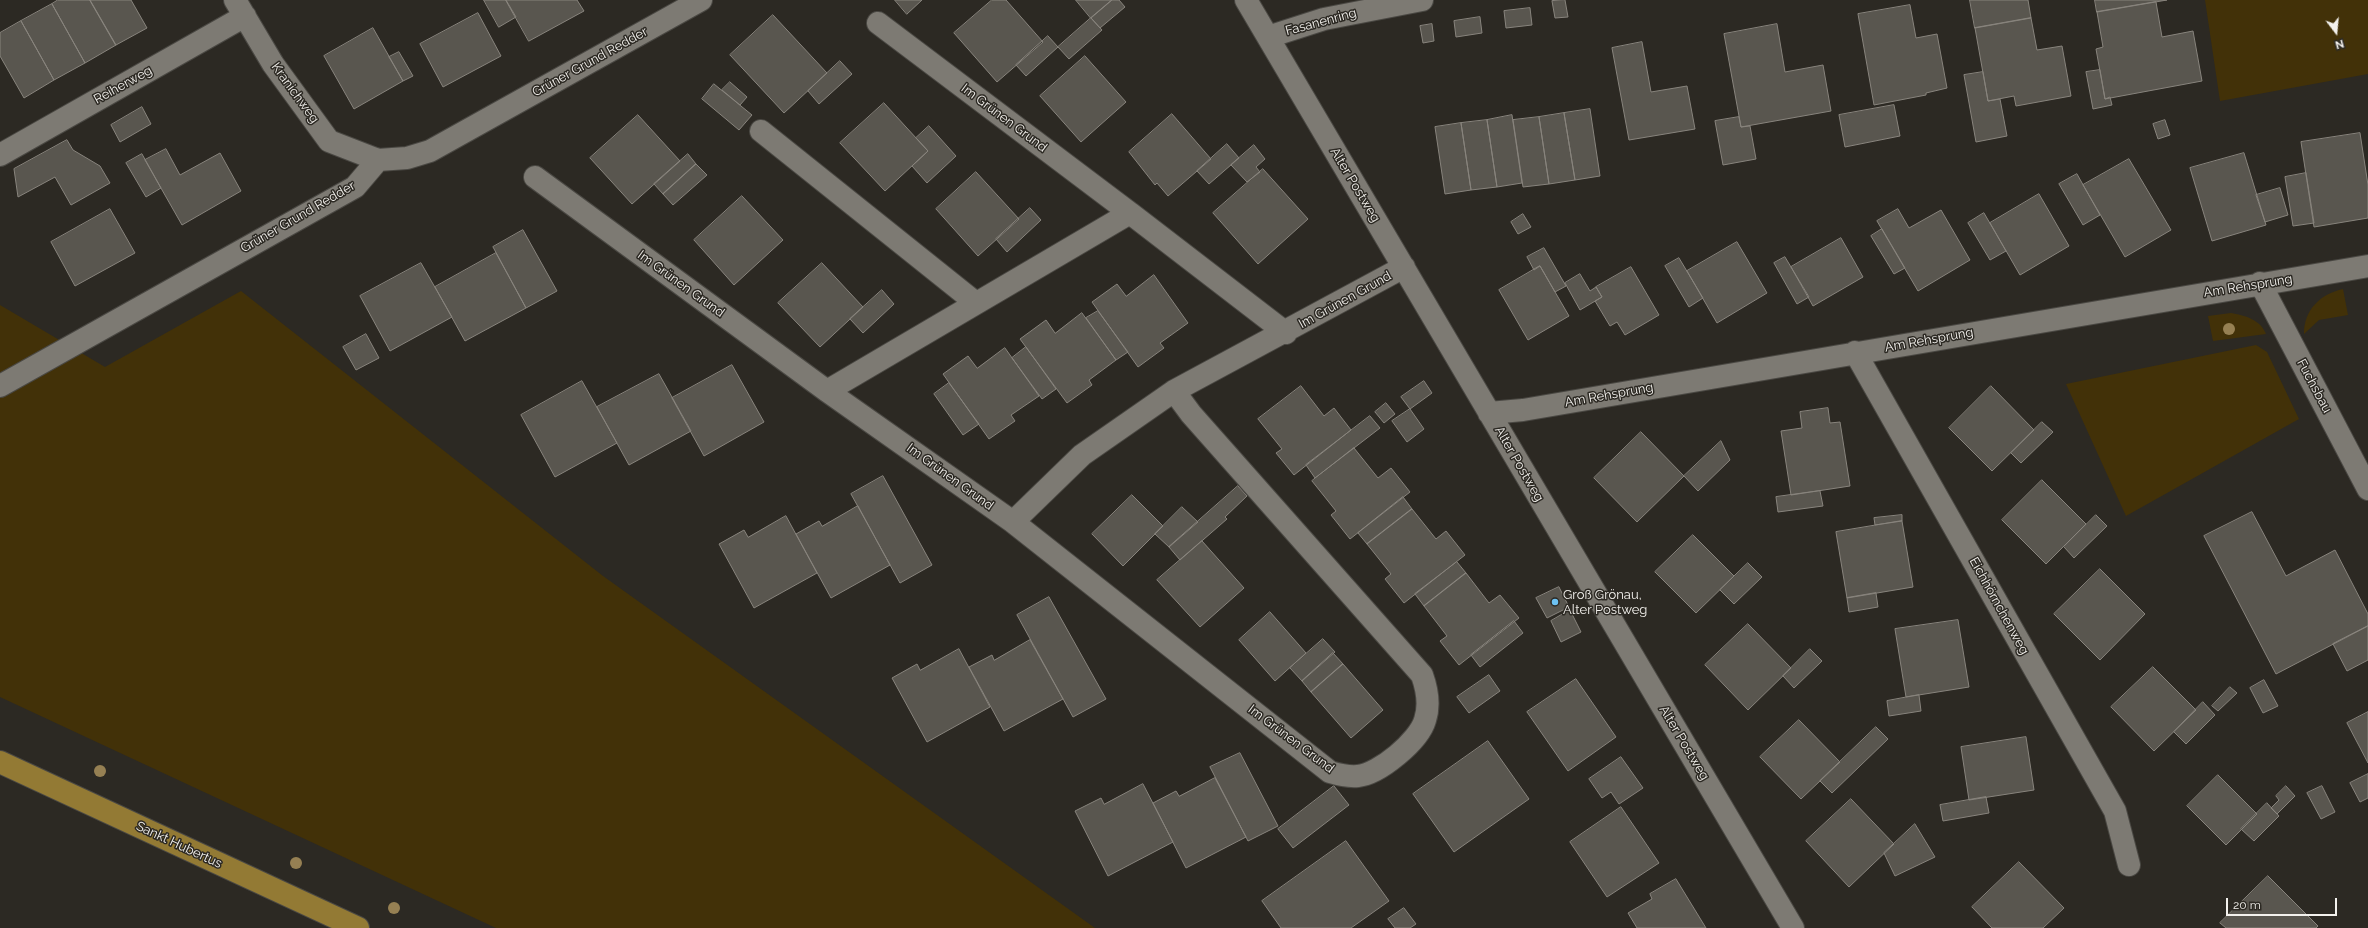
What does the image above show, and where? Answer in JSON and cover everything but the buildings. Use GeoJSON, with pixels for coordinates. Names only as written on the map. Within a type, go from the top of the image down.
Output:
{"type":"FeatureCollection","features":[{"type":"Feature","properties":{"kind":"main road","name":"Sankt Hubertus"},"geometry":{"type":"LineString","coordinates":[[0,762],[358,928]]}},
{"type":"Feature","properties":{"kind":"street","name":"Grüner Grund Redder"},"geometry":{"type":"LineString","coordinates":[[0,386],[355,188],[378,160],[406,158],[430,151],[701,0]]}},
{"type":"Feature","properties":{"kind":"street","name":"Alter Postweg"},"geometry":{"type":"LineString","coordinates":[[1246,0],[1793,928]]}},
{"type":"Feature","properties":{"kind":"street","name":"Fasanenring"},"geometry":{"type":"LineString","coordinates":[[1268,37],[1324,19],[1422,0]]}},
{"type":"Feature","properties":{"kind":"street","name":"Kranichweg"},"geometry":{"type":"LineString","coordinates":[[240,8],[273,64],[329,141],[378,160]]}},
{"type":"Feature","properties":{"kind":"street","name":"Reiherweg"},"geometry":{"type":"LineString","coordinates":[[0,155],[240,8]]}},
{"type":"Feature","properties":{"kind":"street","name":"Im Grünen Grund"},"geometry":{"type":"LineString","coordinates":[[878,23],[1286,332]]}},
{"type":"Feature","properties":{"kind":"street"},"geometry":{"type":"LineString","coordinates":[[761,131],[976,302]]}},
{"type":"Feature","properties":{"kind":"street","name":"Im Grünen Grund"},"geometry":{"type":"LineString","coordinates":[[535,177],[827,391],[1013,522],[1330,772],[1344,776],[1359,776],[1383,766],[1408,745],[1425,722],[1428,701],[1422,675],[1196,420],[1174,391]]}},
{"type":"Feature","properties":{"kind":"street"},"geometry":{"type":"LineString","coordinates":[[827,391],[976,302],[1130,213]]}},
{"type":"Feature","properties":{"kind":"street","name":"Am Rehsprung"},"geometry":{"type":"LineString","coordinates":[[1490,413],[1523,410],[1855,352],[2368,266]]}},
{"type":"Feature","properties":{"kind":"street","name":"Im Grünen Grund"},"geometry":{"type":"LineString","coordinates":[[1013,522],[1082,455],[1174,391],[1286,332],[1404,267]]}},
{"type":"Feature","properties":{"kind":"street","name":"Fuchsbau"},"geometry":{"type":"LineString","coordinates":[[2260,283],[2368,489]]}},
{"type":"Feature","properties":{"kind":"street","name":"Eichhörnchenweg"},"geometry":{"type":"LineString","coordinates":[[1855,352],[2115,811],[2128,865]]}},
{"type":"Feature","properties":{"kind":"shaded area"},"geometry":{"type":"Polygon","coordinates":[[[2205,0],[2368,0],[2368,74],[2220,101],[2205,0]]]}},
{"type":"Feature","properties":{"kind":"shaded area"},"geometry":{"type":"Polygon","coordinates":[[[2343,289],[2348,315],[2319,320],[2304,334],[2307,318],[2315,304],[2327,295],[2343,289]]]}},
{"type":"Feature","properties":{"kind":"shaded area"},"geometry":{"type":"Polygon","coordinates":[[[241,291],[603,576],[1095,928],[496,928],[0,697],[0,305],[105,367],[241,291]]]}},
{"type":"Feature","properties":{"kind":"shaded area"},"geometry":{"type":"Polygon","coordinates":[[[2231,313],[2252,319],[2264,329],[2266,334],[2213,341],[2208,316],[2231,313]]]}},
{"type":"Feature","properties":{"kind":"shaded area"},"geometry":{"type":"Polygon","coordinates":[[[2256,345],[2267,352],[2299,419],[2126,516],[2066,384],[2256,345]]]}},
{"type":"Feature","properties":{"kind":"place","name":"Groß Grönau, Alter Postweg"},"geometry":{"type":"Point","coordinates":[1555,602]}}]}
